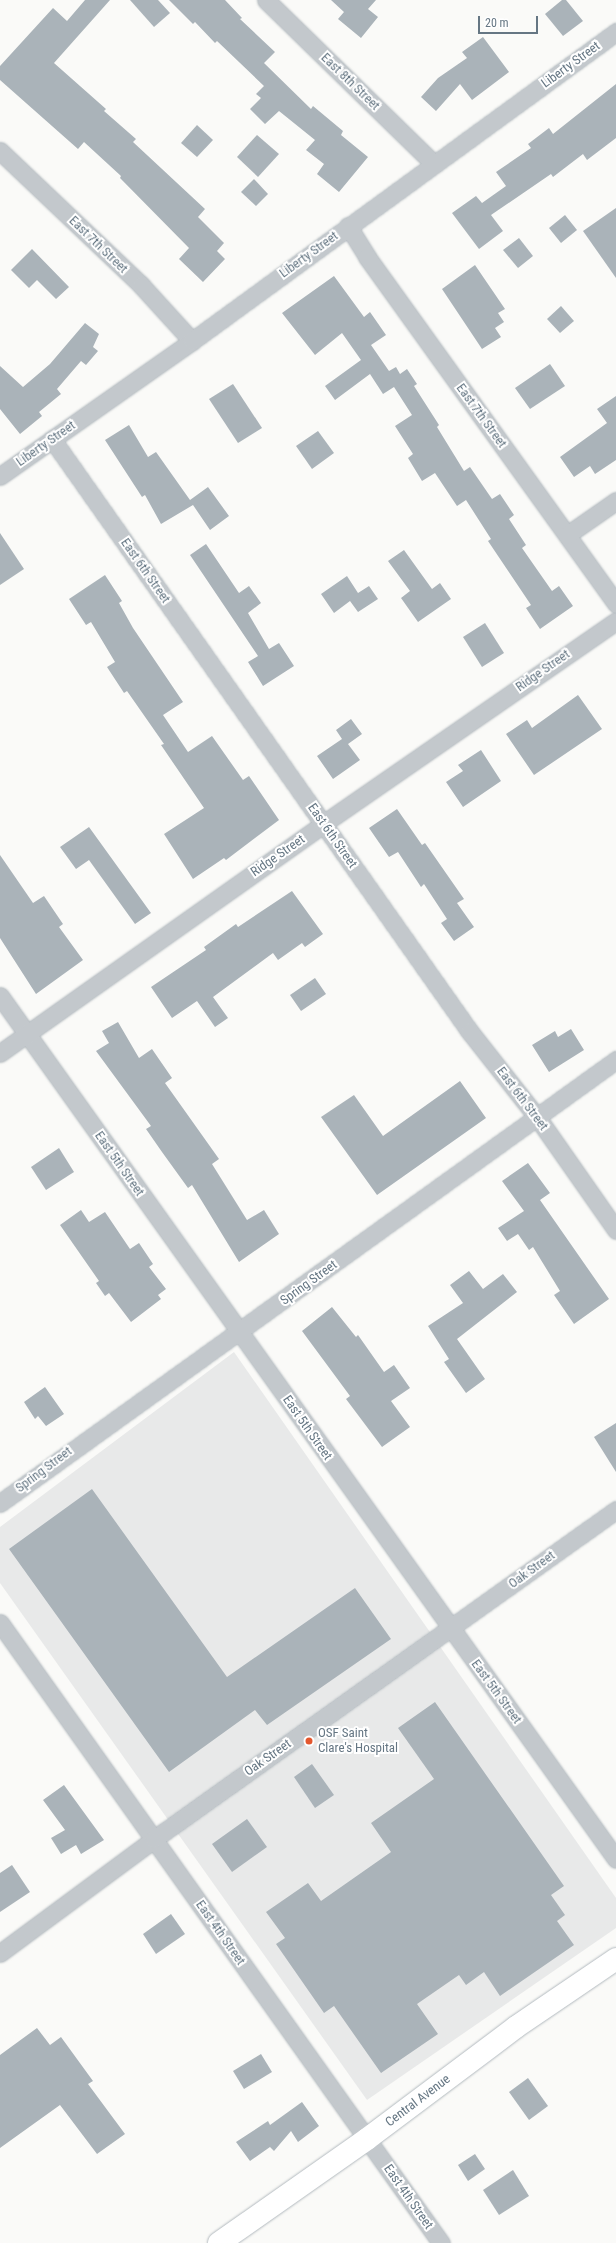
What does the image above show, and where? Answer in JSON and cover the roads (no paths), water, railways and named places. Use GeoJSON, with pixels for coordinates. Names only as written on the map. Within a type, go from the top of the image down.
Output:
{"type":"FeatureCollection","features":[{"type":"Feature","properties":{"kind":"street","name":"East 8th Street"},"geometry":{"type":"LineString","coordinates":[[266,0],[434,164]]}},
{"type":"Feature","properties":{"kind":"street","name":"Liberty Street"},"geometry":{"type":"LineString","coordinates":[[0,476],[192,341],[616,32]]}},
{"type":"Feature","properties":{"kind":"street","name":"East 7th Street"},"geometry":{"type":"LineString","coordinates":[[0,151],[141,286],[192,341]]}},
{"type":"Feature","properties":{"kind":"street","name":"East 7th Street"},"geometry":{"type":"LineString","coordinates":[[348,226],[367,257],[616,604]]}},
{"type":"Feature","properties":{"kind":"street","name":"East 6th Street"},"geometry":{"type":"LineString","coordinates":[[52,439],[470,1032],[537,1117],[616,1230]]}},
{"type":"Feature","properties":{"kind":"street"},"geometry":{"type":"LineString","coordinates":[[567,535],[616,501]]}},
{"type":"Feature","properties":{"kind":"street","name":"Ridge Street"},"geometry":{"type":"LineString","coordinates":[[0,1053],[323,824],[616,621]]}},
{"type":"Feature","properties":{"kind":"street","name":"East 5th Street"},"geometry":{"type":"LineString","coordinates":[[0,996],[239,1333],[616,1859]]}},
{"type":"Feature","properties":{"kind":"street","name":"Spring Street"},"geometry":{"type":"LineString","coordinates":[[0,1503],[90,1436],[239,1333],[616,1060]]}},
{"type":"Feature","properties":{"kind":"street","name":"Oak Street"},"geometry":{"type":"LineString","coordinates":[[0,1953],[154,1839],[616,1510]]}},
{"type":"Feature","properties":{"kind":"street","name":"East 4th Street"},"geometry":{"type":"LineString","coordinates":[[0,1623],[441,2243]]}},
{"type":"Feature","properties":{"kind":"street","name":"Central Avenue"},"geometry":{"type":"LineString","coordinates":[[219,2243],[367,2139],[516,2027],[616,1959]]}},
{"type":"Feature","properties":{"kind":"place","name":"OSF Saint Clare's Hospital"},"geometry":{"type":"Point","coordinates":[309,1741]}}]}
